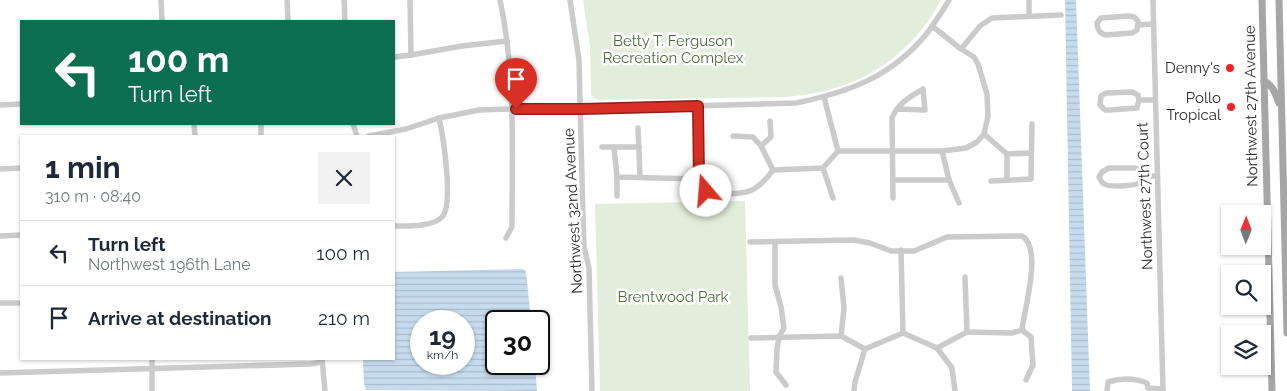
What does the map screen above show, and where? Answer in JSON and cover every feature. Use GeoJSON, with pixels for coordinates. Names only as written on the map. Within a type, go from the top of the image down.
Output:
{"type":"FeatureCollection","features":[{"type":"Feature","properties":{"kind":"main road","name":"Northwest 27th Avenue"},"geometry":{"type":"LineString","coordinates":[[1262,0],[1272,391]]}},
{"type":"Feature","properties":{"kind":"main road","name":"Northwest 27th Avenue"},"geometry":{"type":"LineString","coordinates":[[1279,0],[1287,333]]}},
{"type":"Feature","properties":{"kind":"main road"},"geometry":{"type":"LineString","coordinates":[[1264,81],[1269,83],[1274,89],[1281,111]]}},
{"type":"Feature","properties":{"kind":"street"},"geometry":{"type":"LineString","coordinates":[[161,0],[162,20]]}},
{"type":"Feature","properties":{"kind":"street"},"geometry":{"type":"LineString","coordinates":[[288,0],[288,20]]}},
{"type":"Feature","properties":{"kind":"street"},"geometry":{"type":"LineString","coordinates":[[344,0],[345,20]]}},
{"type":"Feature","properties":{"kind":"street"},"geometry":{"type":"LineString","coordinates":[[410,0],[411,55]]}},
{"type":"Feature","properties":{"kind":"street"},"geometry":{"type":"LineString","coordinates":[[500,0],[507,41],[511,109],[512,226],[506,238]]}},
{"type":"Feature","properties":{"kind":"street","name":"Northwest 32nd Avenue"},"geometry":{"type":"LineString","coordinates":[[570,0],[579,60],[584,246],[589,268],[592,391]]}},
{"type":"Feature","properties":{"kind":"street"},"geometry":{"type":"LineString","coordinates":[[374,135],[478,110],[796,103],[824,97],[856,87],[905,57],[932,26],[949,0]]}},
{"type":"Feature","properties":{"kind":"street"},"geometry":{"type":"LineString","coordinates":[[1028,0],[1029,16]]}},
{"type":"Feature","properties":{"kind":"street","name":"Northwest 27th Court"},"geometry":{"type":"LineString","coordinates":[[1153,0],[1162,390]]}},
{"type":"Feature","properties":{"kind":"street"},"geometry":{"type":"LineString","coordinates":[[961,49],[980,26],[992,18],[1061,15]]}},
{"type":"Feature","properties":{"kind":"street"},"geometry":{"type":"LineString","coordinates":[[1129,16],[1137,19],[1138,25],[1137,30],[1132,33],[1106,35],[1102,34],[1097,26],[1098,20],[1104,17],[1129,16]]}},
{"type":"Feature","properties":{"kind":"street"},"geometry":{"type":"LineString","coordinates":[[1138,25],[1153,24]]}},
{"type":"Feature","properties":{"kind":"street"},"geometry":{"type":"LineString","coordinates":[[698,106],[699,179],[706,191],[714,193],[743,193],[752,190],[766,179],[773,170],[823,168],[838,151],[942,151],[966,148],[977,142],[984,134],[988,116],[987,94],[974,57],[932,26]]}},
{"type":"Feature","properties":{"kind":"street"},"geometry":{"type":"LineString","coordinates":[[395,57],[507,41]]}},
{"type":"Feature","properties":{"kind":"street"},"geometry":{"type":"LineString","coordinates":[[893,198],[892,118],[897,109],[903,101],[923,89],[925,110],[897,109]]}},
{"type":"Feature","properties":{"kind":"street"},"geometry":{"type":"LineString","coordinates":[[1114,92],[1134,92],[1138,95],[1139,100],[1137,108],[1116,110],[1105,110],[1100,102],[1103,94],[1114,92]]}},
{"type":"Feature","properties":{"kind":"street"},"geometry":{"type":"LineString","coordinates":[[824,97],[838,151]]}},
{"type":"Feature","properties":{"kind":"street"},"geometry":{"type":"LineString","coordinates":[[1139,100],[1155,100]]}},
{"type":"Feature","properties":{"kind":"street"},"geometry":{"type":"LineString","coordinates":[[0,104],[20,104]]}},
{"type":"Feature","properties":{"kind":"street"},"geometry":{"type":"LineString","coordinates":[[395,226],[422,225],[436,222],[445,214],[447,207],[446,162],[439,118]]}},
{"type":"Feature","properties":{"kind":"street"},"geometry":{"type":"LineString","coordinates":[[761,146],[771,137],[770,121]]}},
{"type":"Feature","properties":{"kind":"street"},"geometry":{"type":"LineString","coordinates":[[992,181],[1031,179],[1032,124]]}},
{"type":"Feature","properties":{"kind":"street"},"geometry":{"type":"LineString","coordinates":[[638,128],[640,177]]}},
{"type":"Feature","properties":{"kind":"street"},"geometry":{"type":"LineString","coordinates":[[984,134],[1007,154],[1031,153]]}},
{"type":"Feature","properties":{"kind":"street"},"geometry":{"type":"LineString","coordinates":[[733,136],[754,137],[761,146],[773,170]]}},
{"type":"Feature","properties":{"kind":"street"},"geometry":{"type":"LineString","coordinates":[[602,147],[639,146]]}},
{"type":"Feature","properties":{"kind":"street"},"geometry":{"type":"LineString","coordinates":[[614,147],[617,196]]}},
{"type":"Feature","properties":{"kind":"street"},"geometry":{"type":"LineString","coordinates":[[942,151],[949,180],[959,203]]}},
{"type":"Feature","properties":{"kind":"street"},"geometry":{"type":"LineString","coordinates":[[1007,154],[1007,180]]}},
{"type":"Feature","properties":{"kind":"street"},"geometry":{"type":"LineString","coordinates":[[0,169],[20,168]]}},
{"type":"Feature","properties":{"kind":"street"},"geometry":{"type":"LineString","coordinates":[[823,168],[833,198]]}},
{"type":"Feature","properties":{"kind":"street"},"geometry":{"type":"LineString","coordinates":[[1118,168],[1138,168],[1143,176],[1141,182],[1134,185],[1113,186],[1104,184],[1099,177],[1106,169],[1118,168]]}},
{"type":"Feature","properties":{"kind":"street"},"geometry":{"type":"LineString","coordinates":[[1143,176],[1157,176]]}},
{"type":"Feature","properties":{"kind":"street"},"geometry":{"type":"LineString","coordinates":[[617,177],[699,179]]}},
{"type":"Feature","properties":{"kind":"street"},"geometry":{"type":"LineString","coordinates":[[893,180],[949,180]]}},
{"type":"Feature","properties":{"kind":"street"},"geometry":{"type":"LineString","coordinates":[[0,236],[20,235]]}},
{"type":"Feature","properties":{"kind":"street"},"geometry":{"type":"LineString","coordinates":[[750,242],[853,240],[870,243],[891,251],[914,251],[947,237],[1022,236],[1030,244],[1032,265],[1030,292],[1023,317],[1022,330]]}},
{"type":"Feature","properties":{"kind":"street"},"geometry":{"type":"LineString","coordinates":[[775,242],[775,284],[784,328],[776,349],[776,372],[786,385]]}},
{"type":"Feature","properties":{"kind":"street"},"geometry":{"type":"LineString","coordinates":[[900,250],[903,333]]}},
{"type":"Feature","properties":{"kind":"street"},"geometry":{"type":"LineString","coordinates":[[965,277],[967,332]]}},
{"type":"Feature","properties":{"kind":"street"},"geometry":{"type":"LineString","coordinates":[[841,278],[844,308],[841,336]]}},
{"type":"Feature","properties":{"kind":"street"},"geometry":{"type":"LineString","coordinates":[[0,303],[20,303]]}},
{"type":"Feature","properties":{"kind":"street"},"geometry":{"type":"LineString","coordinates":[[937,348],[967,332],[1012,333],[1022,330]]}},
{"type":"Feature","properties":{"kind":"street"},"geometry":{"type":"LineString","coordinates":[[1022,330],[1031,337],[1033,346],[1034,365],[1026,380]]}},
{"type":"Feature","properties":{"kind":"street"},"geometry":{"type":"LineString","coordinates":[[854,391],[865,350],[903,333],[937,348],[952,368],[955,391]]}},
{"type":"Feature","properties":{"kind":"street"},"geometry":{"type":"LineString","coordinates":[[751,338],[841,336],[865,350]]}},
{"type":"Feature","properties":{"kind":"street"},"geometry":{"type":"LineString","coordinates":[[152,360],[152,391]]}},
{"type":"Feature","properties":{"kind":"street"},"geometry":{"type":"LineString","coordinates":[[0,373],[310,364],[317,363],[321,360]]}},
{"type":"Feature","properties":{"kind":"street"},"geometry":{"type":"LineString","coordinates":[[322,360],[324,391]]}},
{"type":"Feature","properties":{"kind":"street"},"geometry":{"type":"LineString","coordinates":[[1107,391],[1108,382],[1118,379],[1138,380],[1147,383],[1147,390],[1162,390]]}},
{"type":"Feature","properties":{"kind":"green space","name":"Betty T. Ferguson Recreation Complex"},"geometry":{"type":"Polygon","coordinates":[[[583,0],[941,0],[925,26],[894,58],[861,78],[825,91],[785,97],[599,100],[591,94],[590,46],[583,0]]]}},
{"type":"Feature","properties":{"kind":"green space","name":"Brentwood Park"},"geometry":{"type":"Polygon","coordinates":[[[745,201],[750,391],[600,391],[595,204],[745,201]]]}},
{"type":"Feature","properties":{"kind":"water"},"geometry":{"type":"Polygon","coordinates":[[[1065,0],[1076,0],[1090,391],[1072,391],[1065,0]]]}},
{"type":"Feature","properties":{"kind":"water"},"geometry":{"type":"Polygon","coordinates":[[[523,269],[526,271],[530,310],[485,310],[485,375],[536,375],[537,391],[366,390],[363,360],[395,360],[395,272],[523,269]]]}},
{"type":"Feature","properties":{"kind":"place","name":"Denny's"},"geometry":{"type":"Point","coordinates":[1230,68]}},
{"type":"Feature","properties":{"kind":"place","name":"Pollo Tropical"},"geometry":{"type":"Point","coordinates":[1231,107]}},
{"type":"Feature","properties":{"kind":"route"},"geometry":{"type":"LineString","coordinates":[[516,109],[698,106],[699,179],[706,191]]}}]}
